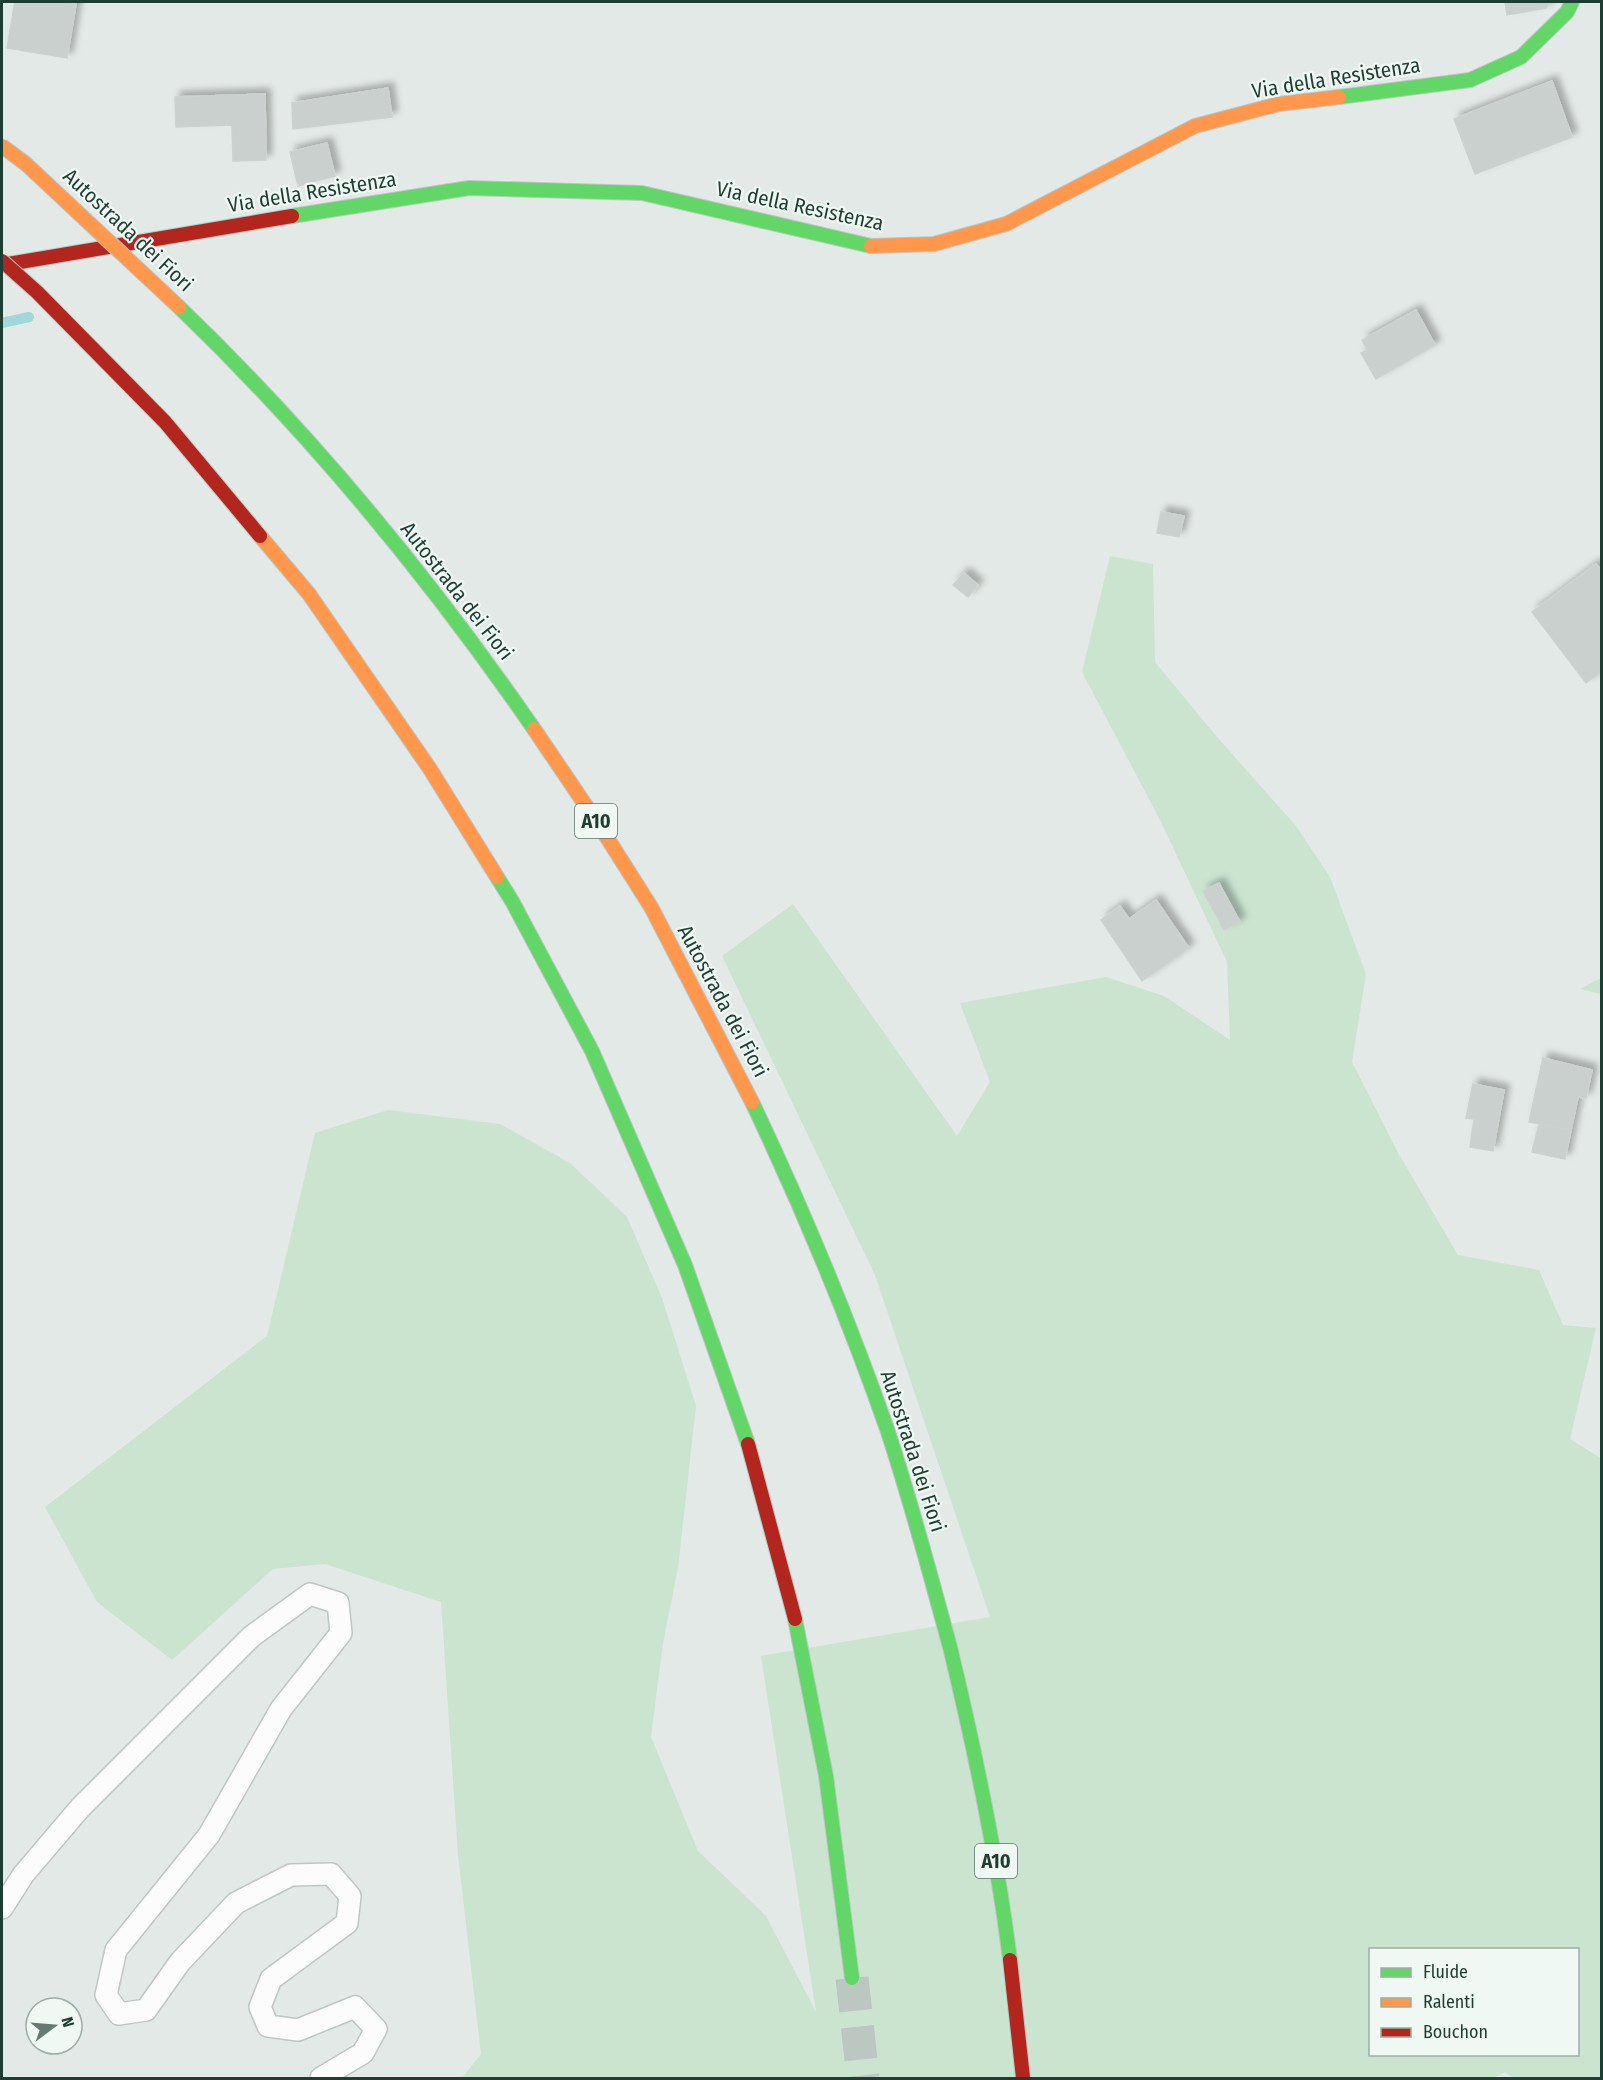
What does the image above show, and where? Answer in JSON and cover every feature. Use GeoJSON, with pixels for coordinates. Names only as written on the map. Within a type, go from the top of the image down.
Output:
{"type":"FeatureCollection","features":[{"type":"Feature","properties":{"kind":"main road","name":"Via della Resistenza"},"geometry":{"type":"LineString","coordinates":[[2,263],[469,188],[642,193],[871,246],[934,244],[1006,224],[1195,126],[1279,104],[1470,80],[1521,57],[1567,12],[1572,2]]}},
{"type":"Feature","properties":{"kind":"main road","name":"Autostrada dei Fiori"},"geometry":{"type":"LineString","coordinates":[[2,146],[26,164],[213,338],[311,443],[440,598],[538,734],[638,885],[725,1044],[795,1193],[877,1400],[914,1515],[972,1736],[996,1861],[1023,2079]]}},
{"type":"Feature","properties":{"kind":"main road"},"geometry":{"type":"LineString","coordinates":[[2,263],[37,292],[165,422],[309,594],[430,769],[512,901],[592,1051],[685,1265],[746,1435],[795,1620],[826,1776],[852,1978]]}},
{"type":"Feature","properties":{"kind":"lane"},"geometry":{"type":"LineString","coordinates":[[2,1908],[23,1875],[80,1808],[252,1636],[310,1594],[338,1603],[341,1633],[281,1709],[209,1835],[116,1950],[106,1995],[119,2014],[146,2010],[180,1962],[236,1903],[291,1875],[331,1874],[350,1896],[347,1923],[271,1979],[260,2007],[268,2026],[298,2030],[355,2007],[376,2029],[363,2053],[321,2079]]}},
{"type":"Feature","properties":{"kind":"green space"},"geometry":{"type":"Polygon","coordinates":[[[1110,556],[1153,564],[1155,662],[1217,737],[1296,826],[1330,877],[1366,974],[1352,1062],[1397,1151],[1458,1255],[1539,1270],[1563,1325],[1596,1328],[1570,1439],[1602,1459],[1601,2078],[1514,2078],[1505,2072],[1494,2078],[462,2078],[481,2054],[458,1855],[441,1602],[325,1564],[273,1569],[172,1660],[97,1602],[45,1507],[267,1336],[315,1133],[388,1110],[500,1124],[570,1163],[627,1217],[662,1298],[696,1406],[678,1568],[663,1643],[651,1737],[698,1851],[766,1916],[816,2012],[761,1656],[990,1617],[875,1275],[722,956],[793,904],[957,1136],[990,1082],[960,1003],[1106,977],[1164,996],[1230,1040],[1227,962],[1160,820],[1082,672],[1110,556]]]}},
{"type":"Feature","properties":{"kind":"green space"},"geometry":{"type":"Polygon","coordinates":[[[1601,978],[1601,994],[1580,989],[1601,978]]]}},
{"type":"Feature","properties":{"kind":"building"},"geometry":{"type":"Polygon","coordinates":[[[15,2],[76,4],[67,58],[7,48],[15,2]]]}},
{"type":"Feature","properties":{"kind":"building"},"geometry":{"type":"Polygon","coordinates":[[[1505,2],[1550,2],[1546,8],[1507,15],[1505,2]]]}},
{"type":"Feature","properties":{"kind":"building"},"geometry":{"type":"Polygon","coordinates":[[[1552,81],[1572,137],[1475,174],[1454,119],[1552,81]]]}},
{"type":"Feature","properties":{"kind":"building"},"geometry":{"type":"Polygon","coordinates":[[[388,88],[392,117],[293,129],[292,103],[388,88]]]}},
{"type":"Feature","properties":{"kind":"building"},"geometry":{"type":"Polygon","coordinates":[[[265,94],[266,160],[233,161],[232,125],[176,127],[175,97],[265,94]]]}},
{"type":"Feature","properties":{"kind":"building"},"geometry":{"type":"Polygon","coordinates":[[[327,143],[335,176],[298,186],[290,152],[327,143]]]}},
{"type":"Feature","properties":{"kind":"building"},"geometry":{"type":"Polygon","coordinates":[[[1416,310],[1435,345],[1376,379],[1361,353],[1367,350],[1362,340],[1416,310]]]}},
{"type":"Feature","properties":{"kind":"building"},"geometry":{"type":"Polygon","coordinates":[[[1161,512],[1184,516],[1179,537],[1157,533],[1161,512]]]}},
{"type":"Feature","properties":{"kind":"building"},"geometry":{"type":"Polygon","coordinates":[[[1596,564],[1602,571],[1602,671],[1586,683],[1532,612],[1596,564]]]}},
{"type":"Feature","properties":{"kind":"building"},"geometry":{"type":"Polygon","coordinates":[[[964,573],[978,585],[968,597],[953,585],[964,573]]]}},
{"type":"Feature","properties":{"kind":"building"},"geometry":{"type":"Polygon","coordinates":[[[1219,883],[1240,922],[1224,930],[1203,891],[1219,883]]]}},
{"type":"Feature","properties":{"kind":"building"},"geometry":{"type":"Polygon","coordinates":[[[1156,900],[1189,948],[1142,981],[1101,920],[1120,906],[1129,919],[1156,900]]]}},
{"type":"Feature","properties":{"kind":"building"},"geometry":{"type":"Polygon","coordinates":[[[1543,1058],[1592,1070],[1586,1098],[1578,1097],[1571,1130],[1529,1122],[1543,1058]]]}},
{"type":"Feature","properties":{"kind":"building"},"geometry":{"type":"Polygon","coordinates":[[[1473,1084],[1504,1090],[1493,1151],[1470,1147],[1474,1119],[1466,1118],[1473,1084]]]}},
{"type":"Feature","properties":{"kind":"building"},"geometry":{"type":"Polygon","coordinates":[[[1539,1124],[1571,1130],[1565,1159],[1532,1152],[1539,1124]]]}},
{"type":"Feature","properties":{"kind":"waterway"},"geometry":{"type":"LineString","coordinates":[[2,323],[29,317]]}},
{"type":"Feature","properties":{"kind":"tunnel"},"geometry":{"type":"LineString","coordinates":[[852,1978],[863,2078]]}},
{"type":"Feature","properties":{"kind":"traffic: fast"},"geometry":{"type":"LineString","coordinates":[[1339,97],[1470,80],[1521,57],[1567,12],[1572,2]]}},
{"type":"Feature","properties":{"kind":"traffic: fast"},"geometry":{"type":"LineString","coordinates":[[292,216],[469,188],[642,193],[871,246]]}},
{"type":"Feature","properties":{"kind":"traffic: fast"},"geometry":{"type":"LineString","coordinates":[[179,307],[276,406],[367,509],[453,617],[534,729]]}},
{"type":"Feature","properties":{"kind":"traffic: fast"},"geometry":{"type":"LineString","coordinates":[[497,877],[592,1051],[685,1265],[748,1444]]}},
{"type":"Feature","properties":{"kind":"traffic: fast"},"geometry":{"type":"LineString","coordinates":[[752,1102],[807,1223],[872,1387],[904,1483],[950,1647]]}},
{"type":"Feature","properties":{"kind":"traffic: fast"},"geometry":{"type":"LineString","coordinates":[[795,1619],[826,1776],[852,1978]]}},
{"type":"Feature","properties":{"kind":"traffic: fast"},"geometry":{"type":"LineString","coordinates":[[950,1647],[999,1881],[1010,1960]]}},
{"type":"Feature","properties":{"kind":"traffic: slow"},"geometry":{"type":"LineString","coordinates":[[871,246],[934,244],[1006,224],[1195,126],[1279,104],[1339,97]]}},
{"type":"Feature","properties":{"kind":"traffic: slow"},"geometry":{"type":"LineString","coordinates":[[2,146],[26,164],[179,307]]}},
{"type":"Feature","properties":{"kind":"traffic: slow"},"geometry":{"type":"LineString","coordinates":[[260,536],[309,594],[430,769],[497,877]]}},
{"type":"Feature","properties":{"kind":"traffic: slow"},"geometry":{"type":"LineString","coordinates":[[534,729],[651,907],[752,1102]]}},
{"type":"Feature","properties":{"kind":"traffic: jam"},"geometry":{"type":"LineString","coordinates":[[2,265],[292,216]]}},
{"type":"Feature","properties":{"kind":"traffic: jam"},"geometry":{"type":"LineString","coordinates":[[2,261],[37,292],[165,422],[260,536]]}},
{"type":"Feature","properties":{"kind":"traffic: jam"},"geometry":{"type":"LineString","coordinates":[[748,1444],[795,1619]]}},
{"type":"Feature","properties":{"kind":"traffic: jam"},"geometry":{"type":"LineString","coordinates":[[1010,1960],[1023,2078]]}}]}
